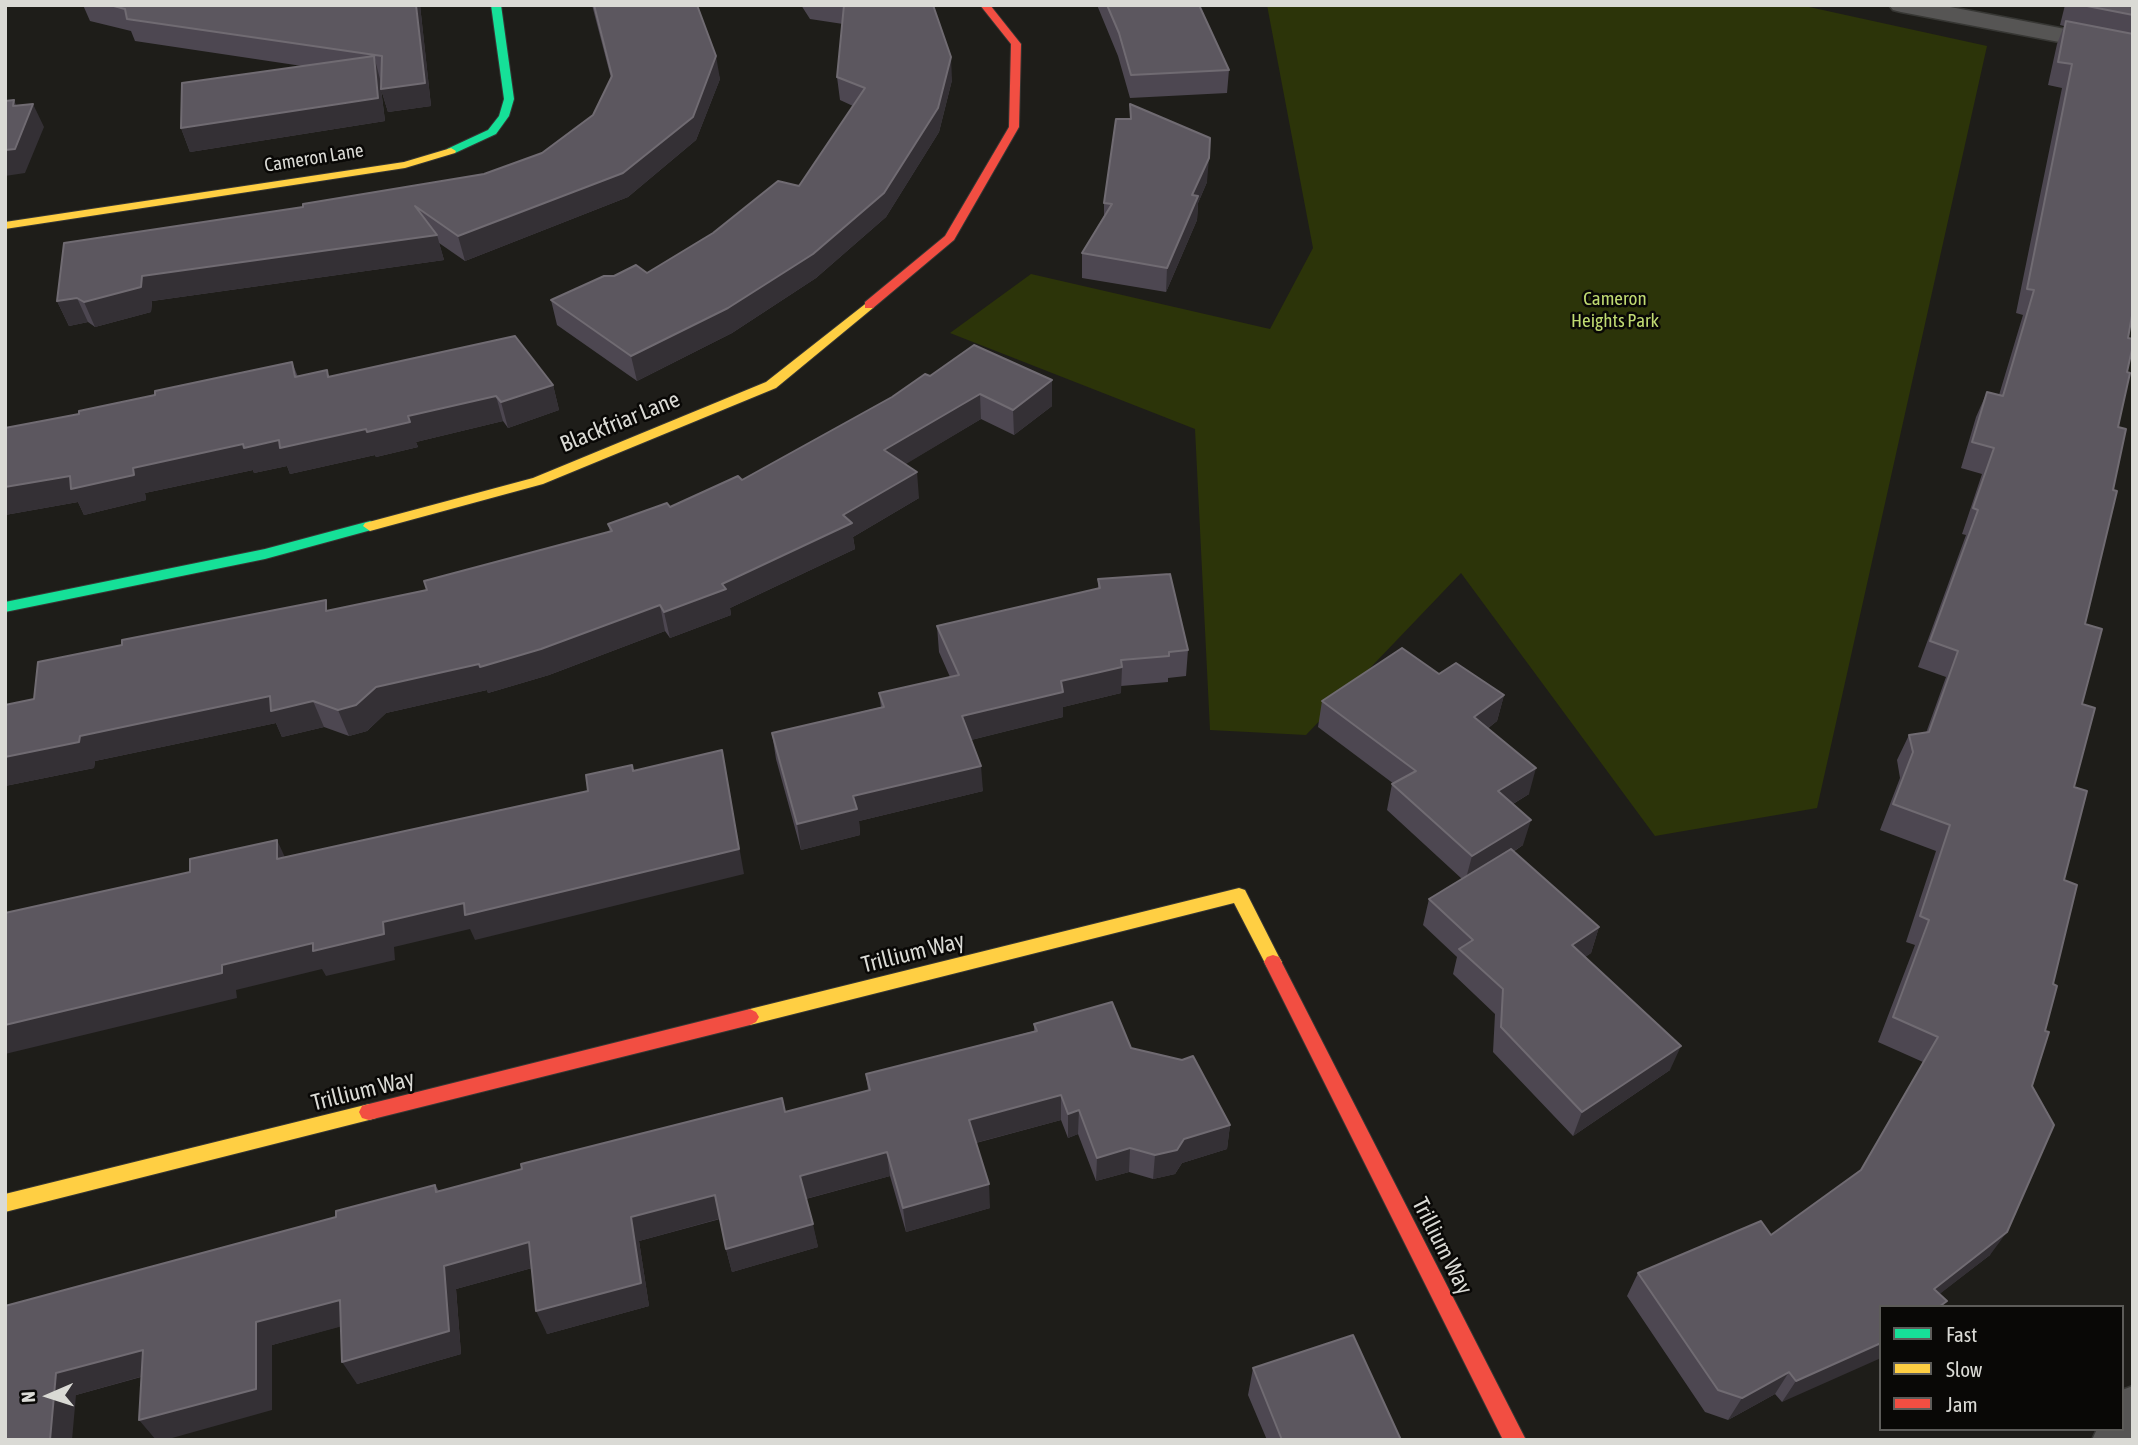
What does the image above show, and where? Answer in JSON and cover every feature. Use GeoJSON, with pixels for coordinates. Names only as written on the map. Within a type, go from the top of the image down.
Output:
{"type":"FeatureCollection","features":[{"type":"Feature","properties":{"kind":"street","name":"Cameron Lane"},"geometry":{"type":"LineString","coordinates":[[5,226],[405,165],[466,147],[492,132],[505,116],[509,99],[496,5]]}},
{"type":"Feature","properties":{"kind":"street","name":"Blackfriar Lane"},"geometry":{"type":"LineString","coordinates":[[5,607],[265,554],[538,481],[771,385],[950,237],[1013,127],[1016,44],[985,5]]}},
{"type":"Feature","properties":{"kind":"street"},"geometry":{"type":"LineString","coordinates":[[1901,5],[2133,48]]}},
{"type":"Feature","properties":{"kind":"street","name":"Trillium Way"},"geometry":{"type":"LineString","coordinates":[[5,1203],[1239,895],[1515,1440]]}},
{"type":"Feature","properties":{"kind":"street"},"geometry":{"type":"LineString","coordinates":[[2124,1430],[2133,1412]]}},
{"type":"Feature","properties":{"kind":"green space","name":"Cameron Heights Park"},"geometry":{"type":"Polygon","coordinates":[[[1267,5],[1800,5],[1987,46],[1817,808],[1655,836],[1461,573],[1306,735],[1210,730],[1195,429],[950,333],[1031,274],[1270,329],[1313,248],[1267,5]]]}},
{"type":"Feature","properties":{"kind":"building"},"geometry":{"type":"Polygon","coordinates":[[[110,5],[416,5],[425,83],[381,89],[382,56],[127,19],[125,9],[110,5]]]}},
{"type":"Feature","properties":{"kind":"building"},"geometry":{"type":"Polygon","coordinates":[[[594,5],[697,5],[716,56],[693,117],[623,173],[458,236],[415,206],[437,235],[142,276],[141,287],[84,302],[77,298],[57,301],[64,243],[303,207],[303,204],[484,174],[542,153],[593,115],[612,76],[594,5]]]}},
{"type":"Feature","properties":{"kind":"building"},"geometry":{"type":"Polygon","coordinates":[[[844,5],[933,5],[951,57],[938,108],[884,193],[813,254],[728,308],[631,356],[551,300],[636,265],[647,273],[713,233],[778,181],[799,186],[865,88],[837,77],[844,5]]]}},
{"type":"Feature","properties":{"kind":"building"},"geometry":{"type":"Polygon","coordinates":[[[1107,5],[1199,5],[1229,70],[1131,75],[1119,33],[1107,5]]]}},
{"type":"Feature","properties":{"kind":"building"},"geometry":{"type":"Polygon","coordinates":[[[2082,5],[2133,5],[2133,15],[2082,5]]]}},
{"type":"Feature","properties":{"kind":"building"},"geometry":{"type":"Polygon","coordinates":[[[2066,21],[2133,34],[2133,310],[2128,338],[2133,339],[2133,345],[2118,427],[2126,429],[2113,490],[2117,491],[2085,624],[2102,629],[2082,704],[2095,708],[2074,787],[2087,791],[2064,880],[2077,885],[2053,984],[2057,986],[2045,1031],[2049,1032],[2032,1086],[2054,1125],[2007,1232],[1934,1289],[1947,1301],[1942,1305],[1879,1305],[1879,1344],[1796,1381],[1789,1372],[1742,1398],[1718,1390],[1638,1273],[1761,1221],[1771,1235],[1861,1170],[1938,1037],[1893,1017],[1929,920],[1920,916],[1950,825],[1893,804],[1913,752],[1909,735],[1929,732],[1958,651],[1930,641],[1978,510],[1973,508],[1994,448],[1972,442],[1987,392],[2003,396],[2034,290],[2027,289],[2072,64],[2058,62],[2066,21]]]}},
{"type":"Feature","properties":{"kind":"building"},"geometry":{"type":"Polygon","coordinates":[[[374,56],[378,98],[181,128],[182,83],[374,56]]]}},
{"type":"Feature","properties":{"kind":"building"},"geometry":{"type":"Polygon","coordinates":[[[14,100],[13,106],[33,104],[15,149],[5,150],[5,101],[14,100]]]}},
{"type":"Feature","properties":{"kind":"building"},"geometry":{"type":"Polygon","coordinates":[[[1130,104],[1210,138],[1209,158],[1192,195],[1198,196],[1167,268],[1082,253],[1112,204],[1104,203],[1116,119],[1131,119],[1130,104]]]}},
{"type":"Feature","properties":{"kind":"building"},"geometry":{"type":"Polygon","coordinates":[[[515,336],[553,385],[501,402],[496,396],[408,416],[410,422],[367,432],[366,429],[280,448],[279,440],[244,448],[243,444],[133,468],[134,475],[71,489],[70,476],[5,487],[5,428],[79,414],[79,411],[155,395],[155,391],[292,362],[295,377],[327,370],[328,377],[515,336]]]}},
{"type":"Feature","properties":{"kind":"building"},"geometry":{"type":"Polygon","coordinates":[[[974,345],[1052,380],[1013,410],[980,394],[884,450],[917,472],[843,515],[852,523],[722,584],[726,589],[664,612],[660,605],[541,649],[480,667],[479,664],[376,687],[356,705],[338,710],[313,701],[271,711],[270,696],[80,736],[79,742],[5,757],[5,705],[34,699],[38,662],[122,645],[122,640],[326,600],[326,611],[427,590],[424,581],[612,531],[608,524],[667,503],[670,507],[738,476],[742,480],[892,397],[925,374],[930,376],[974,345]]]}},
{"type":"Feature","properties":{"kind":"building"},"geometry":{"type":"Polygon","coordinates":[[[1170,574],[1188,650],[1169,652],[1169,656],[1121,660],[1122,667],[1061,681],[1063,692],[962,716],[981,766],[853,796],[857,809],[797,824],[772,733],[884,707],[879,693],[959,675],[937,626],[1100,588],[1098,579],[1170,574]]]}},
{"type":"Feature","properties":{"kind":"building"},"geometry":{"type":"Polygon","coordinates":[[[1402,648],[1439,674],[1456,663],[1504,695],[1474,717],[1536,768],[1498,791],[1531,820],[1472,856],[1392,784],[1416,771],[1322,701],[1402,648]]]}},
{"type":"Feature","properties":{"kind":"building"},"geometry":{"type":"Polygon","coordinates":[[[722,750],[739,849],[465,915],[464,903],[383,922],[384,934],[313,951],[313,943],[222,965],[222,973],[5,1025],[5,913],[190,872],[190,859],[277,840],[277,859],[588,791],[586,775],[632,765],[633,771],[722,750]]]}},
{"type":"Feature","properties":{"kind":"building"},"geometry":{"type":"Polygon","coordinates":[[[1511,849],[1599,927],[1572,945],[1681,1046],[1582,1112],[1501,1027],[1503,989],[1459,949],[1473,940],[1429,899],[1511,849]]]}},
{"type":"Feature","properties":{"kind":"building"},"geometry":{"type":"Polygon","coordinates":[[[1112,1002],[1131,1048],[1182,1060],[1193,1056],[1230,1125],[1184,1139],[1177,1150],[1155,1155],[1130,1148],[1097,1158],[1079,1110],[1068,1114],[1061,1095],[969,1120],[989,1184],[903,1208],[887,1152],[800,1176],[813,1224],[726,1249],[715,1195],[631,1217],[641,1283],[536,1311],[529,1242],[444,1266],[449,1331],[342,1362],[340,1300],[256,1322],[256,1389],[139,1420],[143,1350],[56,1373],[50,1440],[5,1440],[5,1306],[336,1217],[336,1211],[435,1185],[436,1192],[522,1169],[521,1164],[782,1098],[785,1112],[870,1090],[866,1074],[1037,1031],[1034,1024],[1112,1002]]]}},
{"type":"Feature","properties":{"kind":"building"},"geometry":{"type":"Polygon","coordinates":[[[1353,1335],[1401,1440],[1282,1440],[1253,1368],[1353,1335]]]}},
{"type":"Feature","properties":{"kind":"traffic: fast"},"geometry":{"type":"LineString","coordinates":[[451,151],[492,132],[504,116],[509,99],[496,5]]}},
{"type":"Feature","properties":{"kind":"traffic: fast"},"geometry":{"type":"LineString","coordinates":[[5,607],[265,554],[370,526]]}},
{"type":"Feature","properties":{"kind":"traffic: slow"},"geometry":{"type":"LineString","coordinates":[[5,226],[405,165],[451,151]]}},
{"type":"Feature","properties":{"kind":"traffic: slow"},"geometry":{"type":"LineString","coordinates":[[370,526],[538,481],[771,385],[869,305]]}},
{"type":"Feature","properties":{"kind":"traffic: slow"},"geometry":{"type":"LineString","coordinates":[[750,1017],[1239,895],[1273,962]]}},
{"type":"Feature","properties":{"kind":"traffic: slow"},"geometry":{"type":"LineString","coordinates":[[5,1203],[369,1112]]}},
{"type":"Feature","properties":{"kind":"traffic: jam"},"geometry":{"type":"LineString","coordinates":[[869,305],[950,238],[1014,127],[1016,44],[985,5]]}},
{"type":"Feature","properties":{"kind":"traffic: jam"},"geometry":{"type":"LineString","coordinates":[[1273,962],[1515,1440]]}},
{"type":"Feature","properties":{"kind":"traffic: jam"},"geometry":{"type":"LineString","coordinates":[[369,1112],[750,1017]]}}]}
